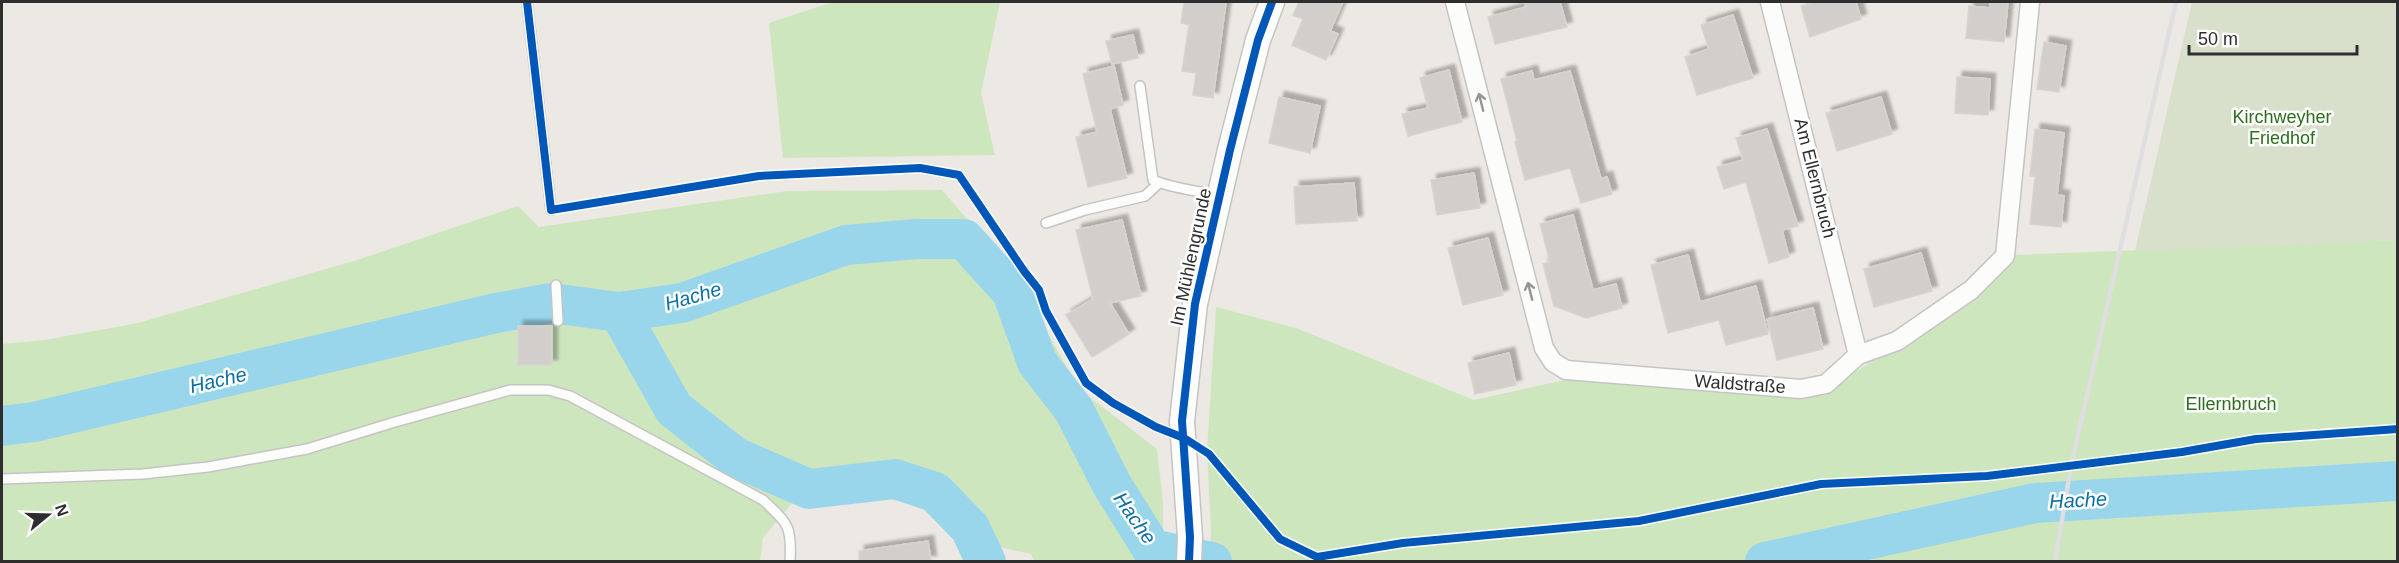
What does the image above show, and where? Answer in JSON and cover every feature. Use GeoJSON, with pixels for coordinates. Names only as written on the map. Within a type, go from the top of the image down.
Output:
{"type":"FeatureCollection","features":[{"type":"Feature","properties":{"kind":"main road","name":"Im Mühlengrunde"},"geometry":{"type":"LineString","coordinates":[[1189,561],[1190,537],[1182,421],[1195,304],[1258,40],[1272,2]]}},
{"type":"Feature","properties":{"kind":"street","name":"Waldstraße"},"geometry":{"type":"LineString","coordinates":[[1455,2],[1544,348],[1553,362],[1566,370],[1801,389],[1826,384],[1858,355],[1897,341],[1971,290],[2005,256],[2030,2]]}},
{"type":"Feature","properties":{"kind":"street","name":"Am Ellernbruch"},"geometry":{"type":"LineString","coordinates":[[1770,2],[1858,355]]}},
{"type":"Feature","properties":{"kind":"lane"},"geometry":{"type":"LineString","coordinates":[[527,2],[551,210]]}},
{"type":"Feature","properties":{"kind":"lane"},"geometry":{"type":"LineString","coordinates":[[1140,86],[1153,180],[1219,196]]}},
{"type":"Feature","properties":{"kind":"lane"},"geometry":{"type":"LineString","coordinates":[[1046,223],[1085,210],[1145,196],[1159,183]]}},
{"type":"Feature","properties":{"kind":"lane"},"geometry":{"type":"LineString","coordinates":[[556,285],[558,321]]}},
{"type":"Feature","properties":{"kind":"lane"},"geometry":{"type":"LineString","coordinates":[[2,478],[143,474],[208,467],[307,449],[510,390],[548,390],[570,396],[763,500],[787,522],[791,540],[790,561]]}},
{"type":"Feature","properties":{"kind":"green space"},"geometry":{"type":"Polygon","coordinates":[[[833,2],[1000,2],[981,93],[995,155],[783,158],[769,23],[833,2]]]}},
{"type":"Feature","properties":{"kind":"green space","name":"Kirchweyher Friedhof"},"geometry":{"type":"Polygon","coordinates":[[[2192,2],[2397,2],[2397,240],[2135,251],[2192,2]]]}},
{"type":"Feature","properties":{"kind":"green space"},"geometry":{"type":"Polygon","coordinates":[[[942,190],[1013,272],[1079,389],[1157,449],[1163,503],[1163,561],[1034,561],[1031,554],[990,545],[929,478],[877,470],[798,496],[763,538],[760,561],[2,562],[2,344],[45,340],[138,323],[357,260],[518,206],[539,227],[787,191],[942,190]]]}},
{"type":"Feature","properties":{"kind":"green space","name":"Ellernbruch"},"geometry":{"type":"Polygon","coordinates":[[[2397,240],[2397,561],[1209,562],[1211,532],[1207,450],[1216,307],[1296,328],[1474,400],[1564,380],[1803,395],[1848,376],[1898,346],[2012,255],[2397,240]]]}},
{"type":"Feature","properties":{"kind":"building"},"geometry":{"type":"Polygon","coordinates":[[[1184,2],[1226,2],[1213,98],[1193,95],[1196,73],[1182,71],[1189,25],[1181,23],[1184,2]]]}},
{"type":"Feature","properties":{"kind":"building"},"geometry":{"type":"Polygon","coordinates":[[[1299,2],[1343,2],[1330,31],[1338,34],[1326,60],[1292,45],[1303,19],[1293,15],[1299,2]]]}},
{"type":"Feature","properties":{"kind":"building"},"geometry":{"type":"Polygon","coordinates":[[[1524,2],[1560,2],[1567,27],[1495,44],[1488,17],[1526,7],[1524,2]]]}},
{"type":"Feature","properties":{"kind":"building"},"geometry":{"type":"Polygon","coordinates":[[[1814,2],[1856,2],[1861,19],[1810,37],[1801,6],[1814,2]]]}},
{"type":"Feature","properties":{"kind":"building"},"geometry":{"type":"Polygon","coordinates":[[[1990,2],[2008,2],[2004,42],[1966,38],[1969,6],[1990,8],[1990,2]]]}},
{"type":"Feature","properties":{"kind":"building"},"geometry":{"type":"Polygon","coordinates":[[[1733,15],[1753,78],[1697,95],[1685,57],[1709,49],[1701,25],[1733,15]]]}},
{"type":"Feature","properties":{"kind":"building"},"geometry":{"type":"Polygon","coordinates":[[[1133,35],[1138,58],[1112,64],[1106,41],[1133,35]]]}},
{"type":"Feature","properties":{"kind":"building"},"geometry":{"type":"Polygon","coordinates":[[[2044,42],[2066,46],[2059,92],[2037,89],[2044,42]]]}},
{"type":"Feature","properties":{"kind":"building"},"geometry":{"type":"Polygon","coordinates":[[[1114,66],[1123,105],[1110,109],[1127,178],[1088,187],[1076,137],[1097,132],[1083,74],[1114,66]]]}},
{"type":"Feature","properties":{"kind":"building"},"geometry":{"type":"Polygon","coordinates":[[[1449,70],[1462,122],[1408,136],[1402,114],[1428,108],[1420,78],[1449,70]]]}},
{"type":"Feature","properties":{"kind":"building"},"geometry":{"type":"Polygon","coordinates":[[[1532,71],[1534,80],[1570,71],[1601,179],[1607,177],[1612,194],[1581,203],[1570,168],[1525,180],[1501,79],[1532,71]]]}},
{"type":"Feature","properties":{"kind":"building"},"geometry":{"type":"Polygon","coordinates":[[[1957,77],[1990,79],[1988,115],[1955,113],[1957,77]]]}},
{"type":"Feature","properties":{"kind":"building"},"geometry":{"type":"Polygon","coordinates":[[[1279,97],[1320,106],[1310,153],[1269,143],[1279,97]]]}},
{"type":"Feature","properties":{"kind":"building"},"geometry":{"type":"Polygon","coordinates":[[[1881,97],[1892,134],[1837,151],[1826,113],[1881,97]]]}},
{"type":"Feature","properties":{"kind":"building"},"geometry":{"type":"Polygon","coordinates":[[[1767,129],[1798,226],[1782,230],[1789,257],[1769,263],[1746,182],[1724,189],[1717,167],[1743,160],[1736,138],[1767,129]]]}},
{"type":"Feature","properties":{"kind":"building"},"geometry":{"type":"Polygon","coordinates":[[[2035,129],[2064,133],[2057,195],[2064,196],[2061,227],[2030,224],[2035,176],[2030,176],[2035,129]]]}},
{"type":"Feature","properties":{"kind":"building"},"geometry":{"type":"Polygon","coordinates":[[[1474,173],[1480,208],[1437,215],[1431,180],[1474,173]]]}},
{"type":"Feature","properties":{"kind":"building"},"geometry":{"type":"Polygon","coordinates":[[[1354,183],[1357,221],[1296,224],[1294,187],[1354,183]]]}},
{"type":"Feature","properties":{"kind":"building"},"geometry":{"type":"Polygon","coordinates":[[[1573,215],[1593,290],[1616,284],[1622,308],[1586,318],[1554,306],[1543,264],[1550,262],[1540,224],[1573,215]]]}},
{"type":"Feature","properties":{"kind":"building"},"geometry":{"type":"Polygon","coordinates":[[[1122,220],[1141,296],[1110,303],[1129,334],[1092,357],[1066,315],[1093,299],[1076,230],[1122,220]]]}},
{"type":"Feature","properties":{"kind":"building"},"geometry":{"type":"Polygon","coordinates":[[[1488,238],[1503,295],[1463,305],[1448,248],[1488,238]]]}},
{"type":"Feature","properties":{"kind":"building"},"geometry":{"type":"Polygon","coordinates":[[[1921,253],[1932,291],[1874,307],[1864,269],[1921,253]]]}},
{"type":"Feature","properties":{"kind":"building"},"geometry":{"type":"Polygon","coordinates":[[[1688,255],[1700,302],[1756,286],[1768,334],[1726,345],[1719,320],[1668,333],[1651,265],[1688,255]]]}},
{"type":"Feature","properties":{"kind":"building"},"geometry":{"type":"Polygon","coordinates":[[[1813,308],[1823,349],[1777,360],[1767,319],[1813,308]]]}},
{"type":"Feature","properties":{"kind":"building"},"geometry":{"type":"Polygon","coordinates":[[[518,326],[552,326],[552,365],[518,365],[518,326]]]}},
{"type":"Feature","properties":{"kind":"building"},"geometry":{"type":"Polygon","coordinates":[[[1509,353],[1516,385],[1475,394],[1468,363],[1509,353]]]}},
{"type":"Feature","properties":{"kind":"building"},"geometry":{"type":"Polygon","coordinates":[[[928,541],[931,561],[859,561],[859,551],[928,541]]]}},
{"type":"Feature","properties":{"kind":"waterway","name":"Hache"},"geometry":{"type":"LineString","coordinates":[[2,426],[34,422],[496,313],[551,303],[619,312],[682,303],[846,245],[917,239],[964,239],[1012,292],[1037,362],[1074,410],[1112,485],[1152,549],[1212,562]]}},
{"type":"Feature","properties":{"kind":"waterway"},"geometry":{"type":"LineString","coordinates":[[619,312],[674,409],[735,457],[809,489],[895,479],[935,492],[970,528],[986,562]]}},
{"type":"Feature","properties":{"kind":"waterway","name":"Hache"},"geometry":{"type":"LineString","coordinates":[[1765,562],[2035,503],[2398,481]]}},
{"type":"Feature","properties":{"kind":"railway"},"geometry":{"type":"LineString","coordinates":[[2055,562],[2071,466],[2176,2]]}},
{"type":"Feature","properties":{"kind":"cycle path"},"geometry":{"type":"LineString","coordinates":[[527,2],[551,210],[759,176],[920,168],[959,175],[1039,290],[1046,311],[1086,383],[1113,403],[1156,427],[1184,438],[1209,454],[1280,539],[1317,557],[1403,543],[1639,521],[1821,484],[1987,476],[2182,452],[2256,439],[2398,429]]}},
{"type":"Feature","properties":{"kind":"cycle path"},"geometry":{"type":"LineString","coordinates":[[1189,562],[1190,537],[1182,421],[1195,304],[1258,40],[1272,2]]}}]}
